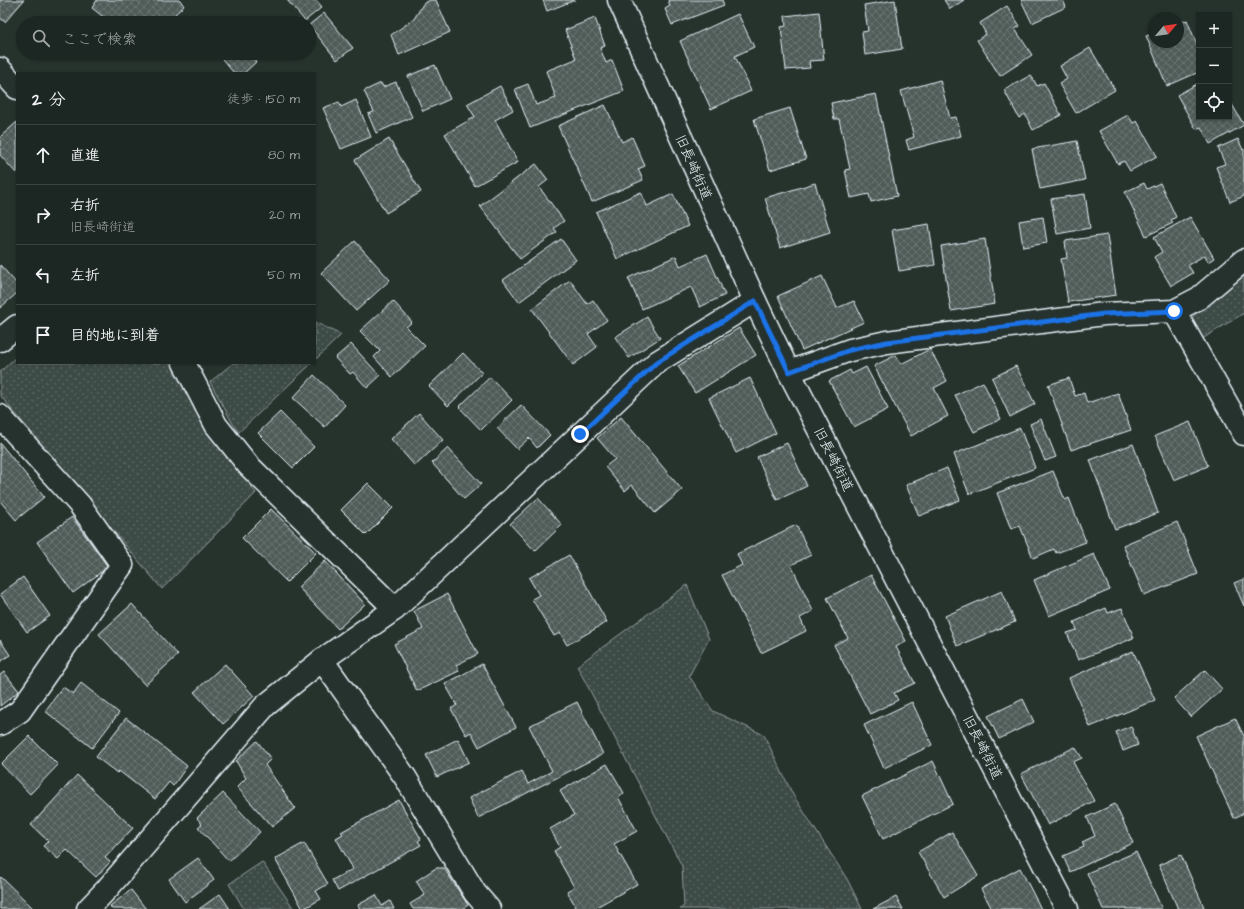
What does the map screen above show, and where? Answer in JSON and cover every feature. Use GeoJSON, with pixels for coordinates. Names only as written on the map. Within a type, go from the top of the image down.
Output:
{"type":"FeatureCollection","features":[{"type":"Feature","properties":{"kind":"street","name":"旧長崎街道"},"geometry":{"type":"LineString","coordinates":[[619,0],[755,301],[789,372],[1067,909]]}},
{"type":"Feature","properties":{"kind":"street"},"geometry":{"type":"LineString","coordinates":[[0,70],[16,87]]}},
{"type":"Feature","properties":{"kind":"street"},"geometry":{"type":"LineString","coordinates":[[789,372],[850,350],[887,342],[1104,314],[1174,311],[1199,298],[1244,260]]}},
{"type":"Feature","properties":{"kind":"street"},"geometry":{"type":"LineString","coordinates":[[88,909],[265,706],[322,660],[395,609],[657,362],[755,301]]}},
{"type":"Feature","properties":{"kind":"street"},"geometry":{"type":"LineString","coordinates":[[1174,311],[1244,434]]}},
{"type":"Feature","properties":{"kind":"street"},"geometry":{"type":"LineString","coordinates":[[0,340],[16,327]]}},
{"type":"Feature","properties":{"kind":"street"},"geometry":{"type":"LineString","coordinates":[[185,364],[216,425],[248,465],[395,609]]}},
{"type":"Feature","properties":{"kind":"street"},"geometry":{"type":"LineString","coordinates":[[0,416],[80,505],[122,565],[20,711],[0,724]]}},
{"type":"Feature","properties":{"kind":"street"},"geometry":{"type":"LineString","coordinates":[[322,660],[405,777],[475,893],[489,909]]}},
{"type":"Feature","properties":{"kind":"shaded area"},"geometry":{"type":"Polygon","coordinates":[[[1244,274],[1244,313],[1202,339],[1191,318],[1244,274]]]}},
{"type":"Feature","properties":{"kind":"shaded area"},"geometry":{"type":"Polygon","coordinates":[[[316,322],[341,335],[316,359],[316,322]]]}},
{"type":"Feature","properties":{"kind":"shaded area"},"geometry":{"type":"Polygon","coordinates":[[[16,357],[16,364],[175,364],[213,437],[256,493],[162,589],[0,395],[0,372],[16,357]]]}},
{"type":"Feature","properties":{"kind":"shaded area"},"geometry":{"type":"Polygon","coordinates":[[[232,364],[311,364],[238,433],[210,382],[232,364]]]}},
{"type":"Feature","properties":{"kind":"shaded area"},"geometry":{"type":"Polygon","coordinates":[[[687,585],[709,639],[689,676],[713,711],[764,735],[793,795],[847,879],[862,909],[680,909],[684,906],[682,866],[577,666],[687,585]]]}},
{"type":"Feature","properties":{"kind":"shaded area"},"geometry":{"type":"Polygon","coordinates":[[[262,862],[294,909],[244,909],[229,884],[262,862]]]}},
{"type":"Feature","properties":{"kind":"building"},"geometry":{"type":"Polygon","coordinates":[[[0,0],[24,0],[5,22],[0,18],[0,0]]]}},
{"type":"Feature","properties":{"kind":"building"},"geometry":{"type":"Polygon","coordinates":[[[97,0],[180,0],[184,6],[175,14],[177,16],[102,16],[92,8],[97,0]]]}},
{"type":"Feature","properties":{"kind":"building"},"geometry":{"type":"Polygon","coordinates":[[[287,0],[316,0],[322,7],[311,16],[301,16],[287,0]]]}},
{"type":"Feature","properties":{"kind":"building"},"geometry":{"type":"Polygon","coordinates":[[[430,0],[436,0],[450,32],[399,55],[391,35],[414,19],[423,4],[430,0]]]}},
{"type":"Feature","properties":{"kind":"building"},"geometry":{"type":"Polygon","coordinates":[[[543,0],[575,0],[547,11],[543,0]]]}},
{"type":"Feature","properties":{"kind":"building"},"geometry":{"type":"Polygon","coordinates":[[[668,0],[722,0],[724,5],[672,25],[665,9],[670,6],[668,0]]]}},
{"type":"Feature","properties":{"kind":"building"},"geometry":{"type":"Polygon","coordinates":[[[895,0],[902,49],[865,55],[862,32],[868,31],[864,5],[895,0]]]}},
{"type":"Feature","properties":{"kind":"building"},"geometry":{"type":"Polygon","coordinates":[[[944,0],[964,0],[950,9],[944,0]]]}},
{"type":"Feature","properties":{"kind":"building"},"geometry":{"type":"Polygon","coordinates":[[[1021,0],[1063,0],[1066,7],[1032,23],[1021,0]]]}},
{"type":"Feature","properties":{"kind":"building"},"geometry":{"type":"Polygon","coordinates":[[[1007,6],[1020,26],[1015,29],[1032,55],[1000,76],[977,40],[986,34],[980,23],[1007,6]]]}},
{"type":"Feature","properties":{"kind":"building"},"geometry":{"type":"Polygon","coordinates":[[[819,12],[824,60],[809,61],[810,68],[786,70],[781,27],[786,26],[785,16],[819,12]]]}},
{"type":"Feature","properties":{"kind":"building"},"geometry":{"type":"Polygon","coordinates":[[[324,13],[353,48],[337,60],[316,34],[316,19],[324,13]]]}},
{"type":"Feature","properties":{"kind":"building"},"geometry":{"type":"Polygon","coordinates":[[[738,14],[754,47],[735,56],[751,91],[711,109],[680,41],[738,14]]]}},
{"type":"Feature","properties":{"kind":"building"},"geometry":{"type":"Polygon","coordinates":[[[595,18],[605,46],[600,48],[606,63],[612,60],[624,91],[530,128],[515,89],[528,84],[536,105],[556,98],[546,71],[576,59],[565,30],[595,18]]]}},
{"type":"Feature","properties":{"kind":"building"},"geometry":{"type":"Polygon","coordinates":[[[1187,20],[1196,42],[1196,73],[1167,86],[1151,48],[1184,48],[1184,21],[1187,20]]]}},
{"type":"Feature","properties":{"kind":"building"},"geometry":{"type":"Polygon","coordinates":[[[1090,48],[1115,90],[1076,113],[1059,84],[1067,79],[1060,66],[1090,48]]]}},
{"type":"Feature","properties":{"kind":"building"},"geometry":{"type":"Polygon","coordinates":[[[223,60],[254,60],[256,62],[245,72],[233,72],[223,60]]]}},
{"type":"Feature","properties":{"kind":"building"},"geometry":{"type":"Polygon","coordinates":[[[435,65],[450,99],[423,111],[408,76],[435,65]]]}},
{"type":"Feature","properties":{"kind":"building"},"geometry":{"type":"Polygon","coordinates":[[[1031,75],[1037,86],[1044,83],[1061,115],[1033,130],[1025,114],[1019,118],[1004,90],[1031,75]]]}},
{"type":"Feature","properties":{"kind":"building"},"geometry":{"type":"Polygon","coordinates":[[[940,80],[950,118],[956,117],[961,136],[909,150],[906,140],[914,137],[901,91],[940,80]]]}},
{"type":"Feature","properties":{"kind":"building"},"geometry":{"type":"Polygon","coordinates":[[[396,82],[412,117],[376,133],[368,114],[374,112],[364,91],[381,83],[383,87],[396,82]]]}},
{"type":"Feature","properties":{"kind":"building"},"geometry":{"type":"Polygon","coordinates":[[[1196,85],[1196,120],[1232,120],[1232,104],[1244,125],[1210,144],[1201,127],[1196,129],[1177,95],[1196,85]]]}},
{"type":"Feature","properties":{"kind":"building"},"geometry":{"type":"Polygon","coordinates":[[[500,86],[513,110],[495,120],[518,162],[475,186],[445,134],[475,117],[467,104],[500,86]]]}},
{"type":"Feature","properties":{"kind":"building"},"geometry":{"type":"Polygon","coordinates":[[[876,94],[897,196],[871,202],[869,194],[851,198],[845,170],[850,169],[839,119],[834,119],[831,103],[876,94]]]}},
{"type":"Feature","properties":{"kind":"building"},"geometry":{"type":"Polygon","coordinates":[[[356,100],[371,137],[341,149],[323,108],[339,102],[341,107],[356,100]]]}},
{"type":"Feature","properties":{"kind":"building"},"geometry":{"type":"Polygon","coordinates":[[[605,105],[622,142],[632,137],[645,166],[638,169],[643,180],[592,202],[558,126],[605,105]]]}},
{"type":"Feature","properties":{"kind":"building"},"geometry":{"type":"Polygon","coordinates":[[[790,108],[806,159],[770,170],[754,119],[790,108]]]}},
{"type":"Feature","properties":{"kind":"building"},"geometry":{"type":"Polygon","coordinates":[[[1128,115],[1133,123],[1137,121],[1157,156],[1130,171],[1124,161],[1118,164],[1099,131],[1128,115]]]}},
{"type":"Feature","properties":{"kind":"building"},"geometry":{"type":"Polygon","coordinates":[[[16,123],[16,173],[0,155],[0,137],[16,123]]]}},
{"type":"Feature","properties":{"kind":"building"},"geometry":{"type":"Polygon","coordinates":[[[389,139],[421,192],[386,213],[355,160],[389,139]]]}},
{"type":"Feature","properties":{"kind":"building"},"geometry":{"type":"Polygon","coordinates":[[[1238,139],[1243,150],[1244,149],[1244,196],[1230,202],[1216,167],[1225,164],[1218,148],[1238,139]]]}},
{"type":"Feature","properties":{"kind":"building"},"geometry":{"type":"Polygon","coordinates":[[[1077,141],[1085,180],[1040,189],[1032,149],[1077,141]]]}},
{"type":"Feature","properties":{"kind":"building"},"geometry":{"type":"Polygon","coordinates":[[[536,164],[548,180],[539,187],[564,221],[554,228],[557,232],[520,259],[480,206],[536,164]]]}},
{"type":"Feature","properties":{"kind":"building"},"geometry":{"type":"Polygon","coordinates":[[[815,183],[830,232],[780,248],[765,198],[815,183]]]}},
{"type":"Feature","properties":{"kind":"building"},"geometry":{"type":"Polygon","coordinates":[[[1144,183],[1147,189],[1160,183],[1176,217],[1171,220],[1173,223],[1146,236],[1125,192],[1144,183]]]}},
{"type":"Feature","properties":{"kind":"building"},"geometry":{"type":"Polygon","coordinates":[[[641,192],[647,206],[673,194],[688,226],[617,259],[596,212],[641,192]]]}},
{"type":"Feature","properties":{"kind":"building"},"geometry":{"type":"Polygon","coordinates":[[[1085,194],[1090,228],[1057,234],[1051,199],[1085,194]]]}},
{"type":"Feature","properties":{"kind":"building"},"geometry":{"type":"Polygon","coordinates":[[[1043,217],[1047,243],[1023,247],[1019,221],[1043,217]]]}},
{"type":"Feature","properties":{"kind":"building"},"geometry":{"type":"Polygon","coordinates":[[[1190,217],[1214,258],[1208,262],[1205,255],[1188,265],[1193,273],[1171,286],[1154,257],[1162,252],[1154,237],[1190,217]]]}},
{"type":"Feature","properties":{"kind":"building"},"geometry":{"type":"Polygon","coordinates":[[[929,224],[935,265],[899,271],[892,230],[929,224]]]}},
{"type":"Feature","properties":{"kind":"building"},"geometry":{"type":"Polygon","coordinates":[[[1107,235],[1116,295],[1068,302],[1061,259],[1067,258],[1065,241],[1107,235]]]}},
{"type":"Feature","properties":{"kind":"building"},"geometry":{"type":"Polygon","coordinates":[[[561,239],[576,260],[519,302],[503,280],[561,239]]]}},
{"type":"Feature","properties":{"kind":"building"},"geometry":{"type":"Polygon","coordinates":[[[985,239],[995,304],[951,311],[941,246],[985,239]]]}},
{"type":"Feature","properties":{"kind":"building"},"geometry":{"type":"Polygon","coordinates":[[[355,241],[390,280],[356,311],[321,273],[355,241]]]}},
{"type":"Feature","properties":{"kind":"building"},"geometry":{"type":"Polygon","coordinates":[[[707,254],[725,295],[700,307],[691,287],[642,309],[628,278],[676,256],[680,266],[707,254]]]}},
{"type":"Feature","properties":{"kind":"building"},"geometry":{"type":"Polygon","coordinates":[[[0,265],[16,283],[16,294],[0,308],[0,265]]]}},
{"type":"Feature","properties":{"kind":"building"},"geometry":{"type":"Polygon","coordinates":[[[822,276],[837,308],[854,301],[864,322],[802,350],[778,296],[822,276]]]}},
{"type":"Feature","properties":{"kind":"building"},"geometry":{"type":"Polygon","coordinates":[[[570,280],[587,304],[593,300],[607,320],[588,334],[597,347],[573,365],[532,309],[570,280]]]}},
{"type":"Feature","properties":{"kind":"building"},"geometry":{"type":"Polygon","coordinates":[[[393,301],[412,322],[406,327],[425,346],[392,377],[374,357],[380,351],[360,331],[393,301]]]}},
{"type":"Feature","properties":{"kind":"building"},"geometry":{"type":"Polygon","coordinates":[[[647,317],[660,338],[629,358],[615,337],[647,317]]]}},
{"type":"Feature","properties":{"kind":"building"},"geometry":{"type":"Polygon","coordinates":[[[739,328],[756,355],[695,393],[678,366],[739,328]]]}},
{"type":"Feature","properties":{"kind":"building"},"geometry":{"type":"Polygon","coordinates":[[[351,344],[380,376],[367,388],[353,372],[350,374],[335,358],[351,344]]]}},
{"type":"Feature","properties":{"kind":"building"},"geometry":{"type":"Polygon","coordinates":[[[930,349],[947,381],[934,388],[948,416],[911,436],[874,366],[896,355],[901,364],[930,349]]]}},
{"type":"Feature","properties":{"kind":"building"},"geometry":{"type":"Polygon","coordinates":[[[463,353],[482,373],[448,406],[429,386],[463,353]]]}},
{"type":"Feature","properties":{"kind":"building"},"geometry":{"type":"Polygon","coordinates":[[[1016,366],[1035,404],[1010,417],[992,378],[1016,366]]]}},
{"type":"Feature","properties":{"kind":"building"},"geometry":{"type":"Polygon","coordinates":[[[866,367],[888,409],[854,427],[829,381],[850,370],[852,374],[866,367]]]}},
{"type":"Feature","properties":{"kind":"building"},"geometry":{"type":"Polygon","coordinates":[[[314,375],[345,405],[325,427],[293,398],[314,375]]]}},
{"type":"Feature","properties":{"kind":"building"},"geometry":{"type":"Polygon","coordinates":[[[490,377],[512,400],[481,430],[459,407],[490,377]]]}},
{"type":"Feature","properties":{"kind":"building"},"geometry":{"type":"Polygon","coordinates":[[[750,378],[776,433],[736,453],[709,398],[750,378]]]}},
{"type":"Feature","properties":{"kind":"building"},"geometry":{"type":"Polygon","coordinates":[[[1069,378],[1075,396],[1084,393],[1087,403],[1118,393],[1131,430],[1071,450],[1048,385],[1069,378]]]}},
{"type":"Feature","properties":{"kind":"building"},"geometry":{"type":"Polygon","coordinates":[[[983,382],[1001,419],[974,432],[955,395],[983,382]]]}},
{"type":"Feature","properties":{"kind":"building"},"geometry":{"type":"Polygon","coordinates":[[[521,405],[550,435],[537,448],[529,438],[517,449],[497,428],[521,405]]]}},
{"type":"Feature","properties":{"kind":"building"},"geometry":{"type":"Polygon","coordinates":[[[280,412],[314,447],[293,468],[258,433],[280,412]]]}},
{"type":"Feature","properties":{"kind":"building"},"geometry":{"type":"Polygon","coordinates":[[[419,413],[443,440],[415,466],[391,439],[419,413]]]}},
{"type":"Feature","properties":{"kind":"building"},"geometry":{"type":"Polygon","coordinates":[[[621,417],[682,490],[655,513],[632,485],[625,491],[605,467],[615,459],[597,438],[621,417]]]}},
{"type":"Feature","properties":{"kind":"building"},"geometry":{"type":"Polygon","coordinates":[[[1041,419],[1056,457],[1045,461],[1030,424],[1041,419]]]}},
{"type":"Feature","properties":{"kind":"building"},"geometry":{"type":"Polygon","coordinates":[[[1190,422],[1208,466],[1174,480],[1155,436],[1190,422]]]}},
{"type":"Feature","properties":{"kind":"building"},"geometry":{"type":"Polygon","coordinates":[[[1020,428],[1035,468],[969,494],[954,454],[1020,428]]]}},
{"type":"Feature","properties":{"kind":"building"},"geometry":{"type":"Polygon","coordinates":[[[0,443],[44,497],[16,520],[0,501],[0,443]]]}},
{"type":"Feature","properties":{"kind":"building"},"geometry":{"type":"Polygon","coordinates":[[[787,443],[807,486],[777,500],[757,457],[787,443]]]}},
{"type":"Feature","properties":{"kind":"building"},"geometry":{"type":"Polygon","coordinates":[[[1133,444],[1158,513],[1115,529],[1090,460],[1133,444]]]}},
{"type":"Feature","properties":{"kind":"building"},"geometry":{"type":"Polygon","coordinates":[[[448,448],[481,484],[464,499],[432,463],[448,448]]]}},
{"type":"Feature","properties":{"kind":"building"},"geometry":{"type":"Polygon","coordinates":[[[947,468],[960,500],[919,516],[906,485],[947,468]]]}},
{"type":"Feature","properties":{"kind":"building"},"geometry":{"type":"Polygon","coordinates":[[[1053,471],[1065,500],[1069,498],[1086,542],[1056,553],[1054,549],[1033,558],[1020,526],[1011,529],[997,493],[1053,471]]]}},
{"type":"Feature","properties":{"kind":"building"},"geometry":{"type":"Polygon","coordinates":[[[368,483],[393,508],[366,535],[341,510],[368,483]]]}},
{"type":"Feature","properties":{"kind":"building"},"geometry":{"type":"Polygon","coordinates":[[[538,498],[562,525],[535,551],[510,524],[538,498]]]}},
{"type":"Feature","properties":{"kind":"building"},"geometry":{"type":"Polygon","coordinates":[[[271,509],[316,553],[287,582],[242,538],[271,509]]]}},
{"type":"Feature","properties":{"kind":"building"},"geometry":{"type":"Polygon","coordinates":[[[72,517],[108,567],[73,593],[37,542],[72,517]]]}},
{"type":"Feature","properties":{"kind":"building"},"geometry":{"type":"Polygon","coordinates":[[[1177,522],[1198,574],[1144,595],[1123,545],[1177,522]]]}},
{"type":"Feature","properties":{"kind":"building"},"geometry":{"type":"Polygon","coordinates":[[[796,525],[811,555],[791,565],[813,611],[800,618],[806,631],[761,653],[722,575],[742,565],[737,554],[796,525]]]}},
{"type":"Feature","properties":{"kind":"building"},"geometry":{"type":"Polygon","coordinates":[[[1094,554],[1110,590],[1049,616],[1034,580],[1094,554]]]}},
{"type":"Feature","properties":{"kind":"building"},"geometry":{"type":"Polygon","coordinates":[[[569,555],[607,622],[567,645],[560,633],[554,636],[532,599],[539,595],[529,578],[569,555]]]}},
{"type":"Feature","properties":{"kind":"building"},"geometry":{"type":"Polygon","coordinates":[[[325,561],[365,604],[338,629],[298,587],[325,561]]]}},
{"type":"Feature","properties":{"kind":"building"},"geometry":{"type":"Polygon","coordinates":[[[871,575],[906,641],[896,647],[915,683],[894,693],[898,700],[870,714],[834,645],[848,638],[827,598],[871,575]]]}},
{"type":"Feature","properties":{"kind":"building"},"geometry":{"type":"Polygon","coordinates":[[[23,577],[50,616],[27,632],[0,594],[23,577]]]}},
{"type":"Feature","properties":{"kind":"building"},"geometry":{"type":"Polygon","coordinates":[[[1244,579],[1244,606],[1234,583],[1244,579]]]}},
{"type":"Feature","properties":{"kind":"building"},"geometry":{"type":"Polygon","coordinates":[[[1002,591],[1015,622],[957,646],[945,616],[1002,591]]]}},
{"type":"Feature","properties":{"kind":"building"},"geometry":{"type":"Polygon","coordinates":[[[447,594],[478,654],[456,665],[459,671],[417,691],[394,644],[423,629],[414,611],[447,594]]]}},
{"type":"Feature","properties":{"kind":"building"},"geometry":{"type":"Polygon","coordinates":[[[132,604],[178,655],[145,685],[99,634],[132,604]]]}},
{"type":"Feature","properties":{"kind":"building"},"geometry":{"type":"Polygon","coordinates":[[[1106,608],[1108,613],[1122,608],[1134,638],[1078,660],[1067,633],[1077,630],[1074,622],[1106,608]]]}},
{"type":"Feature","properties":{"kind":"building"},"geometry":{"type":"Polygon","coordinates":[[[0,640],[10,655],[0,662],[0,640]]]}},
{"type":"Feature","properties":{"kind":"building"},"geometry":{"type":"Polygon","coordinates":[[[1133,651],[1155,700],[1090,727],[1069,678],[1133,651]]]}},
{"type":"Feature","properties":{"kind":"building"},"geometry":{"type":"Polygon","coordinates":[[[225,664],[254,696],[223,724],[194,692],[225,664]]]}},
{"type":"Feature","properties":{"kind":"building"},"geometry":{"type":"Polygon","coordinates":[[[482,664],[516,727],[479,747],[471,732],[466,735],[451,709],[457,705],[445,684],[482,664]]]}},
{"type":"Feature","properties":{"kind":"building"},"geometry":{"type":"Polygon","coordinates":[[[1205,670],[1222,689],[1191,717],[1174,698],[1205,670]]]}},
{"type":"Feature","properties":{"kind":"building"},"geometry":{"type":"Polygon","coordinates":[[[4,672],[19,691],[0,706],[0,675],[4,672]]]}},
{"type":"Feature","properties":{"kind":"building"},"geometry":{"type":"Polygon","coordinates":[[[81,683],[119,713],[92,748],[45,711],[63,687],[73,694],[81,683]]]}},
{"type":"Feature","properties":{"kind":"building"},"geometry":{"type":"Polygon","coordinates":[[[1023,699],[1034,722],[999,739],[988,716],[1023,699]]]}},
{"type":"Feature","properties":{"kind":"building"},"geometry":{"type":"Polygon","coordinates":[[[577,702],[603,754],[478,818],[469,798],[522,771],[528,784],[552,771],[529,726],[577,702]]]}},
{"type":"Feature","properties":{"kind":"building"},"geometry":{"type":"Polygon","coordinates":[[[912,702],[932,745],[884,768],[864,725],[912,702]]]}},
{"type":"Feature","properties":{"kind":"building"},"geometry":{"type":"Polygon","coordinates":[[[126,718],[187,766],[173,786],[169,782],[155,799],[119,771],[117,773],[96,757],[126,718]]]}},
{"type":"Feature","properties":{"kind":"building"},"geometry":{"type":"Polygon","coordinates":[[[1235,718],[1244,736],[1244,813],[1234,818],[1196,736],[1235,718]]]}},
{"type":"Feature","properties":{"kind":"building"},"geometry":{"type":"Polygon","coordinates":[[[1131,726],[1138,745],[1123,751],[1116,732],[1131,726]]]}},
{"type":"Feature","properties":{"kind":"building"},"geometry":{"type":"Polygon","coordinates":[[[29,736],[58,765],[30,794],[1,764],[29,736]]]}},
{"type":"Feature","properties":{"kind":"building"},"geometry":{"type":"Polygon","coordinates":[[[458,739],[469,762],[437,777],[426,755],[458,739]]]}},
{"type":"Feature","properties":{"kind":"building"},"geometry":{"type":"Polygon","coordinates":[[[257,741],[271,759],[265,765],[295,808],[272,827],[237,787],[246,778],[236,761],[257,741]]]}},
{"type":"Feature","properties":{"kind":"building"},"geometry":{"type":"Polygon","coordinates":[[[1075,747],[1082,758],[1073,762],[1094,801],[1048,825],[1021,774],[1075,747]]]}},
{"type":"Feature","properties":{"kind":"building"},"geometry":{"type":"Polygon","coordinates":[[[933,761],[953,804],[883,839],[862,796],[933,761]]]}},
{"type":"Feature","properties":{"kind":"building"},"geometry":{"type":"Polygon","coordinates":[[[607,764],[624,793],[618,797],[637,831],[614,844],[637,884],[593,909],[577,909],[567,891],[574,887],[554,851],[560,847],[550,829],[574,815],[560,791],[607,764]]]}},
{"type":"Feature","properties":{"kind":"building"},"geometry":{"type":"Polygon","coordinates":[[[77,775],[133,828],[105,858],[110,862],[96,877],[67,850],[58,859],[43,846],[48,841],[31,825],[77,775]]]}},
{"type":"Feature","properties":{"kind":"building"},"geometry":{"type":"Polygon","coordinates":[[[223,793],[260,832],[229,861],[198,827],[202,824],[197,818],[223,793]]]}},
{"type":"Feature","properties":{"kind":"building"},"geometry":{"type":"Polygon","coordinates":[[[399,800],[421,839],[418,841],[421,845],[338,891],[332,880],[353,869],[336,838],[343,834],[341,832],[399,800]]]}},
{"type":"Feature","properties":{"kind":"building"},"geometry":{"type":"Polygon","coordinates":[[[1115,804],[1133,843],[1070,872],[1063,856],[1084,847],[1082,842],[1095,836],[1087,817],[1115,804]]]}},
{"type":"Feature","properties":{"kind":"building"},"geometry":{"type":"Polygon","coordinates":[[[952,832],[978,876],[944,897],[918,852],[952,832]]]}},
{"type":"Feature","properties":{"kind":"building"},"geometry":{"type":"Polygon","coordinates":[[[304,843],[328,884],[316,891],[321,899],[303,909],[275,859],[304,843]]]}},
{"type":"Feature","properties":{"kind":"building"},"geometry":{"type":"Polygon","coordinates":[[[1136,852],[1162,909],[1103,909],[1087,873],[1136,852]]]}},
{"type":"Feature","properties":{"kind":"building"},"geometry":{"type":"Polygon","coordinates":[[[1181,855],[1204,907],[1199,909],[1178,909],[1159,865],[1181,855]]]}},
{"type":"Feature","properties":{"kind":"building"},"geometry":{"type":"Polygon","coordinates":[[[198,858],[214,880],[185,902],[169,879],[198,858]]]}},
{"type":"Feature","properties":{"kind":"building"},"geometry":{"type":"Polygon","coordinates":[[[436,868],[444,868],[468,905],[462,909],[413,909],[410,904],[425,895],[416,881],[436,868]]]}},
{"type":"Feature","properties":{"kind":"building"},"geometry":{"type":"Polygon","coordinates":[[[1020,868],[1041,909],[992,909],[981,889],[1020,868]]]}},
{"type":"Feature","properties":{"kind":"building"},"geometry":{"type":"Polygon","coordinates":[[[1,877],[34,909],[0,909],[1,877]]]}},
{"type":"Feature","properties":{"kind":"building"},"geometry":{"type":"Polygon","coordinates":[[[131,890],[146,909],[112,909],[110,906],[131,890]]]}},
{"type":"Feature","properties":{"kind":"building"},"geometry":{"type":"Polygon","coordinates":[[[220,894],[230,909],[199,909],[220,894]]]}},
{"type":"Feature","properties":{"kind":"building"},"geometry":{"type":"Polygon","coordinates":[[[376,895],[382,906],[390,901],[394,909],[360,909],[358,905],[376,895]]]}},
{"type":"Feature","properties":{"kind":"building"},"geometry":{"type":"Polygon","coordinates":[[[896,897],[903,909],[873,909],[896,897]]]}},
{"type":"Feature","properties":{"kind":"route"},"geometry":{"type":"LineString","coordinates":[[580,434],[657,362],[755,301],[789,372],[850,350],[887,342],[1104,314],[1174,311]]}}]}
